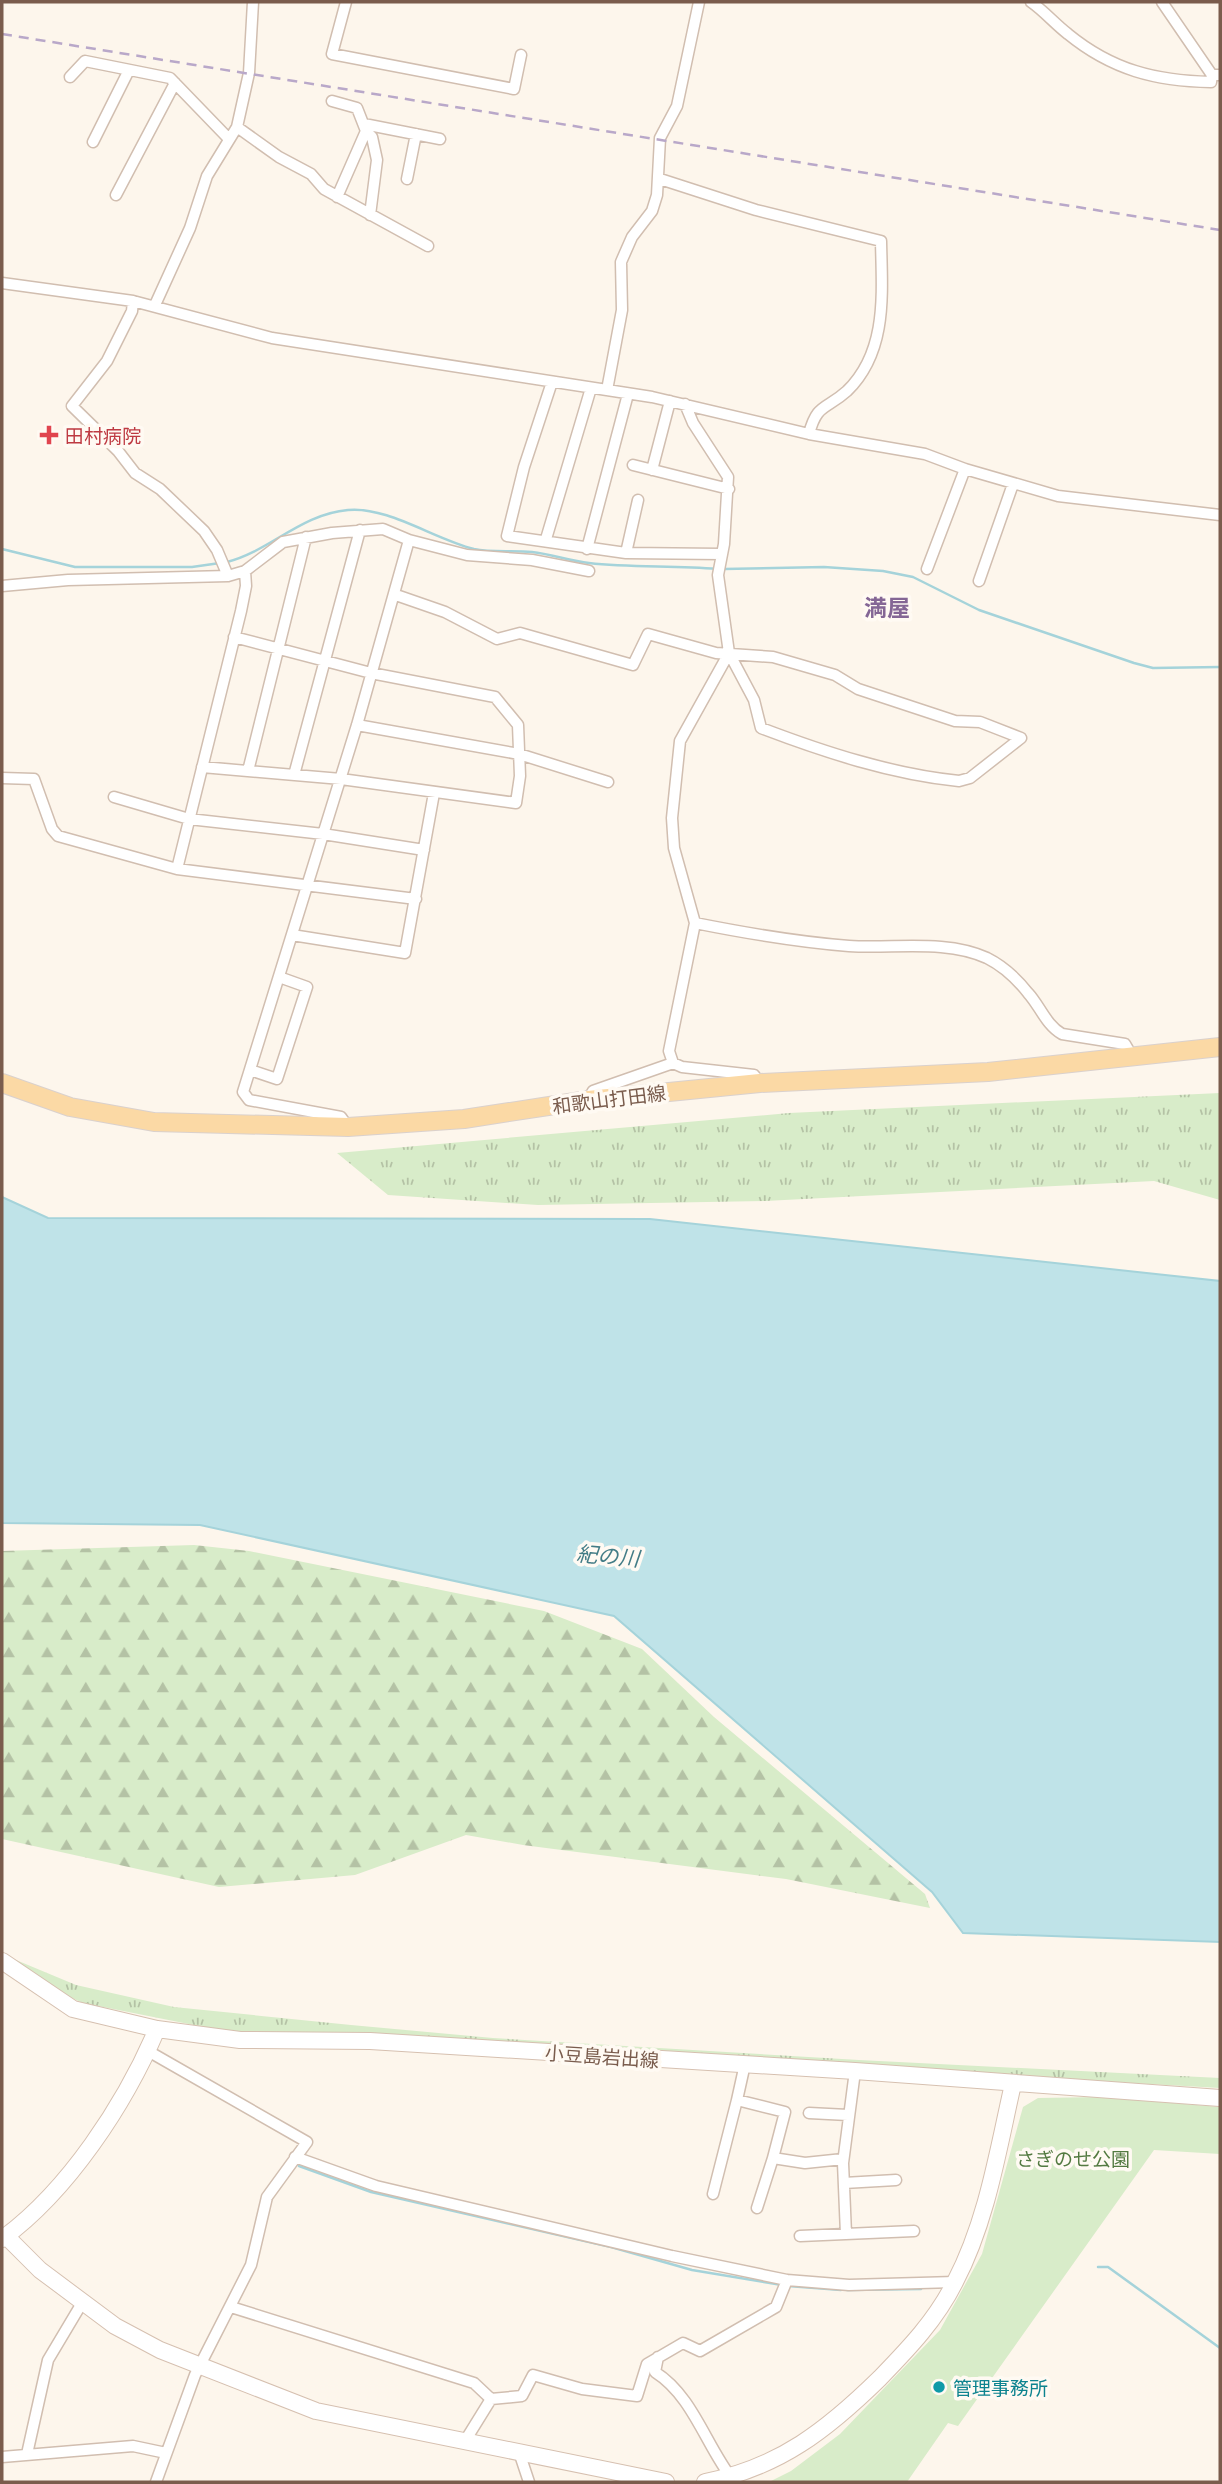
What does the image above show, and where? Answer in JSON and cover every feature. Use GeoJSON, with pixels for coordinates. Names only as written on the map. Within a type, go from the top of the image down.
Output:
{"type":"FeatureCollection","features":[{"type":"Feature","properties":{"kind":"main road","name":"和歌山打田線"},"geometry":{"type":"LineString","coordinates":[[2,1083],[70,1107],[154,1122],[348,1127],[464,1119],[588,1100],[760,1083],[988,1072],[1220,1047]]}},
{"type":"Feature","properties":{"kind":"street"},"geometry":{"type":"LineString","coordinates":[[155,305],[190,228],[207,176],[237,127],[249,73],[253,2]]}},
{"type":"Feature","properties":{"kind":"street"},"geometry":{"type":"LineString","coordinates":[[346,2],[332,54],[514,89],[522,55]]}},
{"type":"Feature","properties":{"kind":"street"},"geometry":{"type":"LineString","coordinates":[[607,390],[622,310],[621,262],[632,237],[652,211],[660,179],[660,138],[677,106],[699,2]]}},
{"type":"Feature","properties":{"kind":"street"},"geometry":{"type":"LineString","coordinates":[[1031,2],[1070,36],[1119,67],[1169,81],[1211,82],[1216,75],[1162,2]]}},
{"type":"Feature","properties":{"kind":"street"},"geometry":{"type":"LineString","coordinates":[[70,78],[85,61],[170,78],[229,138]]}},
{"type":"Feature","properties":{"kind":"street"},"geometry":{"type":"LineString","coordinates":[[93,142],[129,70]]}},
{"type":"Feature","properties":{"kind":"street"},"geometry":{"type":"LineString","coordinates":[[116,195],[175,83]]}},
{"type":"Feature","properties":{"kind":"street"},"geometry":{"type":"LineString","coordinates":[[332,101],[354,106],[362,113],[365,128],[372,136],[377,160],[370,215]]}},
{"type":"Feature","properties":{"kind":"street"},"geometry":{"type":"LineString","coordinates":[[237,127],[279,157],[311,174],[321,187],[337,197],[428,246]]}},
{"type":"Feature","properties":{"kind":"street"},"geometry":{"type":"LineString","coordinates":[[337,197],[365,128]]}},
{"type":"Feature","properties":{"kind":"street"},"geometry":{"type":"LineString","coordinates":[[365,128],[440,139]]}},
{"type":"Feature","properties":{"kind":"street"},"geometry":{"type":"LineString","coordinates":[[407,179],[416,134]]}},
{"type":"Feature","properties":{"kind":"street"},"geometry":{"type":"LineString","coordinates":[[660,179],[756,210],[881,241],[881,308],[879,332],[872,356],[848,390],[814,414],[809,434]]}},
{"type":"Feature","properties":{"kind":"street"},"geometry":{"type":"LineString","coordinates":[[2,283],[155,305],[272,338],[670,401],[809,434],[925,454],[965,470],[1013,484],[1106,503],[1220,515]]}},
{"type":"Feature","properties":{"kind":"street"},"geometry":{"type":"LineString","coordinates":[[134,301],[132,311],[107,361],[72,406],[118,451],[135,473],[160,489],[204,531],[228,573]]}},
{"type":"Feature","properties":{"kind":"street"},"geometry":{"type":"LineString","coordinates":[[552,382],[524,467],[507,536],[546,539],[587,550],[721,558]]}},
{"type":"Feature","properties":{"kind":"street"},"geometry":{"type":"LineString","coordinates":[[546,539],[591,388]]}},
{"type":"Feature","properties":{"kind":"street"},"geometry":{"type":"LineString","coordinates":[[587,550],[628,394]]}},
{"type":"Feature","properties":{"kind":"street"},"geometry":{"type":"LineString","coordinates":[[652,470],[670,401]]}},
{"type":"Feature","properties":{"kind":"street"},"geometry":{"type":"LineString","coordinates":[[396,595],[445,612],[497,639],[520,634],[633,665],[648,634],[716,653],[729,653],[772,657],[955,721],[980,722],[1021,738],[970,778],[959,781],[935,778],[814,748],[761,728],[754,700],[729,653],[718,575],[729,489],[727,477],[693,423],[685,404]]}},
{"type":"Feature","properties":{"kind":"street"},"geometry":{"type":"LineString","coordinates":[[633,465],[729,489]]}},
{"type":"Feature","properties":{"kind":"street"},"geometry":{"type":"LineString","coordinates":[[927,569],[965,470]]}},
{"type":"Feature","properties":{"kind":"street"},"geometry":{"type":"LineString","coordinates":[[979,581],[1013,484]]}},
{"type":"Feature","properties":{"kind":"street"},"geometry":{"type":"LineString","coordinates":[[626,553],[638,500]]}},
{"type":"Feature","properties":{"kind":"street"},"geometry":{"type":"LineString","coordinates":[[2,586],[245,571],[282,542],[383,529],[409,540],[467,555],[532,560],[589,571]]}},
{"type":"Feature","properties":{"kind":"street"},"geometry":{"type":"LineString","coordinates":[[294,775],[360,530]]}},
{"type":"Feature","properties":{"kind":"street"},"geometry":{"type":"LineString","coordinates":[[248,771],[306,537]]}},
{"type":"Feature","properties":{"kind":"street"},"geometry":{"type":"LineString","coordinates":[[348,1127],[341,1117],[249,1100],[243,1092],[341,779],[396,595],[409,540]]}},
{"type":"Feature","properties":{"kind":"street"},"geometry":{"type":"LineString","coordinates":[[177,869],[246,586],[245,571]]}},
{"type":"Feature","properties":{"kind":"street"},"geometry":{"type":"LineString","coordinates":[[202,767],[341,779],[516,803],[520,776],[518,725],[495,697],[372,674],[234,637]]}},
{"type":"Feature","properties":{"kind":"street"},"geometry":{"type":"LineString","coordinates":[[673,1063],[669,1051],[695,923],[674,848],[672,818],[680,741],[729,653]]}},
{"type":"Feature","properties":{"kind":"street"},"geometry":{"type":"LineString","coordinates":[[357,725],[519,754],[608,782]]}},
{"type":"Feature","properties":{"kind":"street"},"geometry":{"type":"LineString","coordinates":[[2,778],[34,779],[52,829],[58,836],[177,869],[416,899]]}},
{"type":"Feature","properties":{"kind":"street"},"geometry":{"type":"LineString","coordinates":[[292,936],[405,953],[434,793]]}},
{"type":"Feature","properties":{"kind":"street"},"geometry":{"type":"LineString","coordinates":[[114,797],[189,819],[323,834],[424,850]]}},
{"type":"Feature","properties":{"kind":"street"},"geometry":{"type":"LineString","coordinates":[[695,923],[802,941],[851,946],[937,947],[985,957],[1012,975],[1029,993],[1054,1029],[1062,1034],[1125,1044],[1132,1056]]}},
{"type":"Feature","properties":{"kind":"street"},"geometry":{"type":"LineString","coordinates":[[250,1070],[277,1079],[307,987],[279,977]]}},
{"type":"Feature","properties":{"kind":"street"},"geometry":{"type":"LineString","coordinates":[[588,1100],[593,1091],[673,1063],[682,1067],[754,1075],[760,1083]]}},
{"type":"Feature","properties":{"kind":"street","name":"小豆島岩出線"},"geometry":{"type":"LineString","coordinates":[[2,1961],[73,2009],[157,2029],[240,2040],[370,2041],[855,2071],[1220,2098]]}},
{"type":"Feature","properties":{"kind":"street"},"geometry":{"type":"LineString","coordinates":[[157,2029],[148,2051],[98,2135],[66,2176],[4,2238],[40,2270],[115,2326],[160,2350],[316,2411],[520,2455],[666,2482]]}},
{"type":"Feature","properties":{"kind":"street"},"geometry":{"type":"LineString","coordinates":[[148,2051],[307,2142],[267,2197],[251,2265],[201,2366],[156,2482]]}},
{"type":"Feature","properties":{"kind":"street"},"geometry":{"type":"LineString","coordinates":[[713,2194],[745,2064]]}},
{"type":"Feature","properties":{"kind":"street"},"geometry":{"type":"LineString","coordinates":[[846,2234],[843,2160],[855,2071]]}},
{"type":"Feature","properties":{"kind":"street"},"geometry":{"type":"LineString","coordinates":[[705,2482],[732,2480],[778,2459],[834,2423],[922,2336],[955,2282],[982,2217],[1013,2084]]}},
{"type":"Feature","properties":{"kind":"street"},"geometry":{"type":"LineString","coordinates":[[737,2100],[785,2112],[757,2208]]}},
{"type":"Feature","properties":{"kind":"street"},"geometry":{"type":"LineString","coordinates":[[809,2113],[848,2115]]}},
{"type":"Feature","properties":{"kind":"street"},"geometry":{"type":"LineString","coordinates":[[295,2157],[376,2186],[672,2256],[787,2280],[849,2285],[955,2282]]}},
{"type":"Feature","properties":{"kind":"street"},"geometry":{"type":"LineString","coordinates":[[773,2158],[805,2164],[843,2160]]}},
{"type":"Feature","properties":{"kind":"street"},"geometry":{"type":"LineString","coordinates":[[844,2183],[896,2180]]}},
{"type":"Feature","properties":{"kind":"street"},"geometry":{"type":"LineString","coordinates":[[800,2236],[914,2231]]}},
{"type":"Feature","properties":{"kind":"street"},"geometry":{"type":"LineString","coordinates":[[231,2307],[474,2383],[491,2399],[522,2396],[533,2375],[582,2389],[637,2396],[647,2364],[682,2343],[700,2351],[776,2307],[787,2280]]}},
{"type":"Feature","properties":{"kind":"street"},"geometry":{"type":"LineString","coordinates":[[27,2454],[48,2360],[82,2303]]}},
{"type":"Feature","properties":{"kind":"street"},"geometry":{"type":"LineString","coordinates":[[658,2357],[655,2372],[671,2383],[732,2480]]}},
{"type":"Feature","properties":{"kind":"street"},"geometry":{"type":"LineString","coordinates":[[465,2441],[491,2399]]}},
{"type":"Feature","properties":{"kind":"street"},"geometry":{"type":"LineString","coordinates":[[2,2457],[133,2446],[166,2453]]}},
{"type":"Feature","properties":{"kind":"street"},"geometry":{"type":"LineString","coordinates":[[520,2455],[529,2482]]}},
{"type":"Feature","properties":{"kind":"green space"},"geometry":{"type":"Polygon","coordinates":[[[1220,1093],[1220,1200],[1154,1181],[765,1201],[538,1205],[388,1195],[337,1153],[789,1113],[1220,1093]]]}},
{"type":"Feature","properties":{"kind":"green space"},"geometry":{"type":"Polygon","coordinates":[[[194,1545],[249,1551],[544,1611],[642,1649],[714,1717],[925,1894],[930,1908],[786,1879],[523,1845],[466,1835],[355,1875],[219,1887],[2,1839],[2,1551],[194,1545]]]}},
{"type":"Feature","properties":{"kind":"green space"},"geometry":{"type":"Polygon","coordinates":[[[4,1955],[76,1985],[174,2007],[493,2038],[1220,2078],[1220,2088],[234,2033],[83,2003],[65,1995],[4,1955]]]}},
{"type":"Feature","properties":{"kind":"green space","name":"さぎのせ公園"},"geometry":{"type":"Polygon","coordinates":[[[1101,2097],[1220,2107],[1220,2154],[1154,2150],[958,2426],[948,2423],[907,2482],[769,2482],[791,2471],[840,2434],[940,2330],[982,2254],[1023,2107],[1038,2098],[1101,2097]]]}},
{"type":"Feature","properties":{"kind":"water","name":"紀の川"},"geometry":{"type":"Polygon","coordinates":[[[2,1197],[48,1218],[650,1219],[1220,1281],[1220,1942],[963,1933],[932,1892],[614,1616],[200,1525],[2,1523],[2,1197]]]}},
{"type":"Feature","properties":{"kind":"waterway"},"geometry":{"type":"LineString","coordinates":[[227,562],[243,557],[315,518],[348,510],[363,510],[394,518],[474,549],[532,552],[605,565],[717,569]]}},
{"type":"Feature","properties":{"kind":"waterway"},"geometry":{"type":"LineString","coordinates":[[2,549],[75,567],[192,567],[220,563]]}},
{"type":"Feature","properties":{"kind":"waterway"},"geometry":{"type":"LineString","coordinates":[[724,569],[824,567],[883,571],[913,577],[979,610],[1134,663],[1153,668],[1220,667]]}},
{"type":"Feature","properties":{"kind":"waterway"},"geometry":{"type":"LineString","coordinates":[[299,2166],[371,2192],[611,2247],[692,2270],[782,2285]]}},
{"type":"Feature","properties":{"kind":"waterway"},"geometry":{"type":"LineString","coordinates":[[1098,2267],[1108,2267],[1220,2348]]}},
{"type":"Feature","properties":{"kind":"waterway"},"geometry":{"type":"LineString","coordinates":[[788,2286],[841,2290]]}},
{"type":"Feature","properties":{"kind":"waterway"},"geometry":{"type":"LineString","coordinates":[[847,2290],[921,2289]]}},
{"type":"Feature","properties":{"kind":"railway"},"geometry":{"type":"LineString","coordinates":[[2,34],[1220,230]]}},
{"type":"Feature","properties":{"kind":"place","name":"田村病院"},"geometry":{"type":"Point","coordinates":[49,435]}},
{"type":"Feature","properties":{"kind":"place","name":"管理事務所"},"geometry":{"type":"Point","coordinates":[939,2387]}},
{"type":"Feature","properties":{"kind":"district","name":"満屋"},"geometry":{"type":"Point","coordinates":[887,607]}}]}
